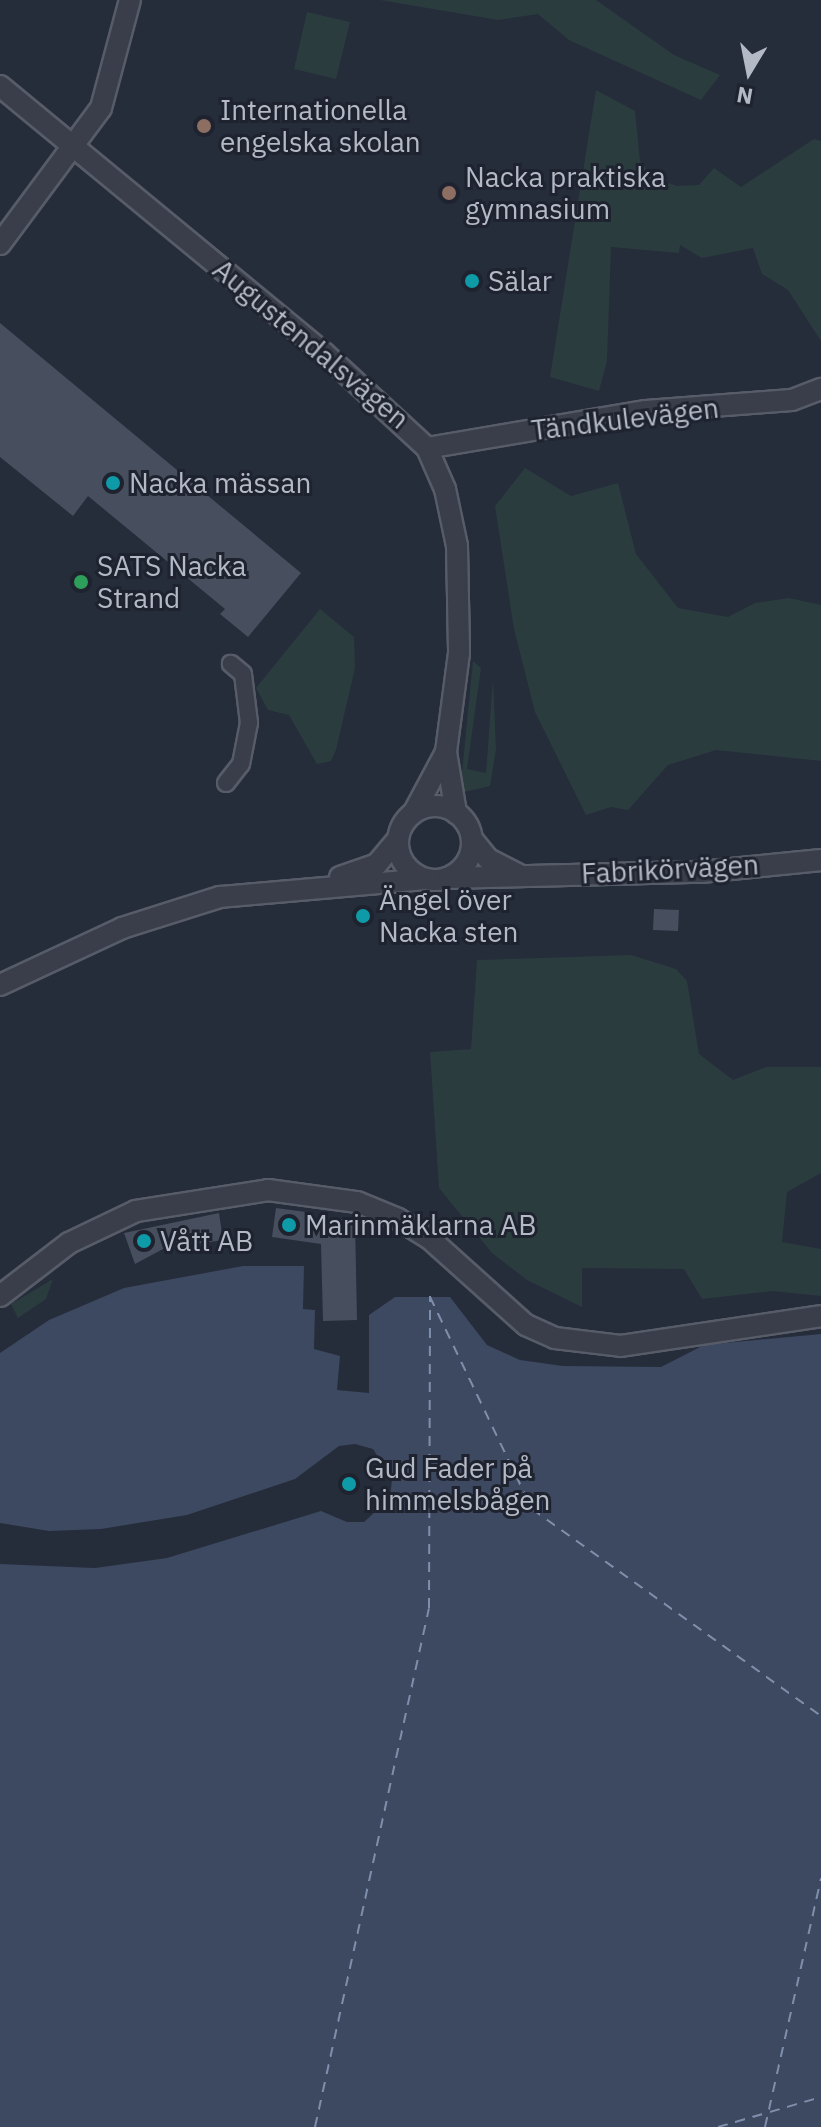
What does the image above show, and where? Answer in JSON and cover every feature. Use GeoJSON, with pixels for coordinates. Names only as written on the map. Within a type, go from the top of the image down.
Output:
{"type":"FeatureCollection","features":[{"type":"Feature","properties":{"kind":"street"},"geometry":{"type":"LineString","coordinates":[[0,244],[75,148],[108,91],[130,0]]}},
{"type":"Feature","properties":{"kind":"street","name":"Augustendalsvägen"},"geometry":{"type":"LineString","coordinates":[[0,86],[324,353],[427,448],[445,489],[460,596],[446,752],[456,813]]}},
{"type":"Feature","properties":{"kind":"street","name":"Tändkulevägen"},"geometry":{"type":"LineString","coordinates":[[427,448],[646,411],[792,400],[821,389]]}},
{"type":"Feature","properties":{"kind":"street"},"geometry":{"type":"LineString","coordinates":[[226,783],[241,764],[249,723],[243,674],[231,664]]}},
{"type":"Feature","properties":{"kind":"street","name":"Augustendalsvägen"},"geometry":{"type":"LineString","coordinates":[[414,812],[446,752]]}},
{"type":"Feature","properties":{"kind":"street"},"geometry":{"type":"LineString","coordinates":[[323,883],[377,864],[398,839],[414,812],[435,806],[456,813],[488,859],[519,875]]}},
{"type":"Feature","properties":{"kind":"street"},"geometry":{"type":"LineString","coordinates":[[398,839],[402,860],[436,879]]}},
{"type":"Feature","properties":{"kind":"street"},"geometry":{"type":"LineString","coordinates":[[0,985],[170,912],[220,897],[323,883],[436,879],[463,867],[472,839]]}},
{"type":"Feature","properties":{"kind":"street","name":"Fabrikörvägen"},"geometry":{"type":"LineString","coordinates":[[436,879],[701,872],[821,860]]}},
{"type":"Feature","properties":{"kind":"street"},"geometry":{"type":"LineString","coordinates":[[0,1296],[69,1243],[136,1211],[268,1190],[342,1199],[398,1219],[438,1246],[526,1325],[555,1338],[621,1346],[821,1316]]}},
{"type":"Feature","properties":{"kind":"shaded area"},"geometry":{"type":"Polygon","coordinates":[[[380,0],[596,0],[674,55],[720,75],[701,100],[569,40],[538,14],[498,20],[380,0]]]}},
{"type":"Feature","properties":{"kind":"shaded area"},"geometry":{"type":"Polygon","coordinates":[[[307,12],[350,22],[336,79],[294,69],[307,12]]]}},
{"type":"Feature","properties":{"kind":"shaded area"},"geometry":{"type":"Polygon","coordinates":[[[596,90],[635,111],[640,161],[653,177],[677,186],[699,185],[714,168],[741,187],[814,139],[821,141],[821,341],[788,290],[762,274],[753,248],[702,258],[680,245],[679,253],[611,247],[607,361],[599,391],[550,377],[596,90]]]}},
{"type":"Feature","properties":{"kind":"shaded area"},"geometry":{"type":"Polygon","coordinates":[[[525,468],[571,496],[618,483],[636,554],[678,608],[728,617],[755,603],[789,598],[821,605],[821,761],[716,750],[668,765],[628,810],[611,807],[586,815],[535,712],[514,629],[495,506],[525,468]]]}},
{"type":"Feature","properties":{"kind":"shaded area"},"geometry":{"type":"Polygon","coordinates":[[[320,609],[354,637],[355,668],[336,750],[331,761],[317,764],[289,715],[268,710],[256,688],[320,609]]]}},
{"type":"Feature","properties":{"kind":"shaded area"},"geometry":{"type":"Polygon","coordinates":[[[473,661],[481,668],[467,769],[486,773],[493,678],[496,749],[490,786],[460,793],[473,661]]]}},
{"type":"Feature","properties":{"kind":"shaded area"},"geometry":{"type":"Polygon","coordinates":[[[631,955],[676,969],[687,981],[699,1054],[733,1080],[766,1067],[821,1067],[821,1173],[787,1192],[782,1242],[821,1249],[821,1296],[772,1291],[702,1299],[684,1269],[582,1268],[582,1307],[527,1280],[492,1253],[439,1188],[430,1052],[471,1049],[477,960],[631,955]]]}},
{"type":"Feature","properties":{"kind":"shaded area"},"geometry":{"type":"Polygon","coordinates":[[[53,1279],[46,1299],[18,1318],[11,1304],[53,1279]]]}},
{"type":"Feature","properties":{"kind":"water"},"geometry":{"type":"Polygon","coordinates":[[[243,1266],[304,1266],[303,1309],[315,1310],[314,1349],[340,1356],[337,1390],[369,1393],[369,1315],[395,1297],[450,1297],[487,1345],[520,1360],[563,1366],[661,1367],[704,1345],[821,1334],[821,2127],[0,2127],[0,1353],[49,1320],[124,1288],[243,1266]]]}},
{"type":"Feature","properties":{"kind":"pier"},"geometry":{"type":"Polygon","coordinates":[[[355,1444],[373,1449],[392,1479],[390,1498],[364,1522],[347,1522],[321,1511],[167,1558],[95,1568],[0,1564],[0,1523],[49,1531],[101,1529],[187,1515],[295,1479],[339,1446],[355,1444]]]}},
{"type":"Feature","properties":{"kind":"building","name":"Nacka mässan"},"geometry":{"type":"Polygon","coordinates":[[[0,323],[301,573],[248,637],[220,614],[225,609],[88,496],[73,516],[0,457],[0,323]]]}},
{"type":"Feature","properties":{"kind":"building"},"geometry":{"type":"Polygon","coordinates":[[[654,909],[679,910],[678,931],[653,930],[654,909]]]}},
{"type":"Feature","properties":{"kind":"building"},"geometry":{"type":"Polygon","coordinates":[[[276,1208],[306,1212],[305,1220],[355,1219],[357,1320],[323,1321],[321,1244],[272,1237],[276,1208]]]}},
{"type":"Feature","properties":{"kind":"building"},"geometry":{"type":"Polygon","coordinates":[[[219,1213],[223,1240],[163,1249],[135,1264],[124,1233],[219,1213]]]}},
{"type":"Feature","properties":{"kind":"ferry route"},"geometry":{"type":"LineString","coordinates":[[315,2127],[429,1608],[430,1296]]}},
{"type":"Feature","properties":{"kind":"ferry route"},"geometry":{"type":"LineString","coordinates":[[430,1297],[532,1509],[821,1716]]}},
{"type":"Feature","properties":{"kind":"ferry route"},"geometry":{"type":"LineString","coordinates":[[765,2127],[821,1878]]}},
{"type":"Feature","properties":{"kind":"ferry route"},"geometry":{"type":"LineString","coordinates":[[718,2127],[821,2097]]}},
{"type":"Feature","properties":{"kind":"place","name":"Internationella engelska skolan"},"geometry":{"type":"Point","coordinates":[204,126]}},
{"type":"Feature","properties":{"kind":"place","name":"Nacka praktiska gymnasium"},"geometry":{"type":"Point","coordinates":[449,193]}},
{"type":"Feature","properties":{"kind":"place","name":"Sälar"},"geometry":{"type":"Point","coordinates":[472,281]}},
{"type":"Feature","properties":{"kind":"place","name":"Nacka mässan"},"geometry":{"type":"Point","coordinates":[113,483]}},
{"type":"Feature","properties":{"kind":"place","name":"SATS Nacka Strand"},"geometry":{"type":"Point","coordinates":[81,582]}},
{"type":"Feature","properties":{"kind":"place","name":"Ängel över Nacka sten"},"geometry":{"type":"Point","coordinates":[363,916]}},
{"type":"Feature","properties":{"kind":"place","name":"Marinmäklarna AB"},"geometry":{"type":"Point","coordinates":[289,1225]}},
{"type":"Feature","properties":{"kind":"place","name":"Vått AB"},"geometry":{"type":"Point","coordinates":[144,1241]}},
{"type":"Feature","properties":{"kind":"place","name":"Gud Fader på himmelsbågen"},"geometry":{"type":"Point","coordinates":[349,1484]}}]}
